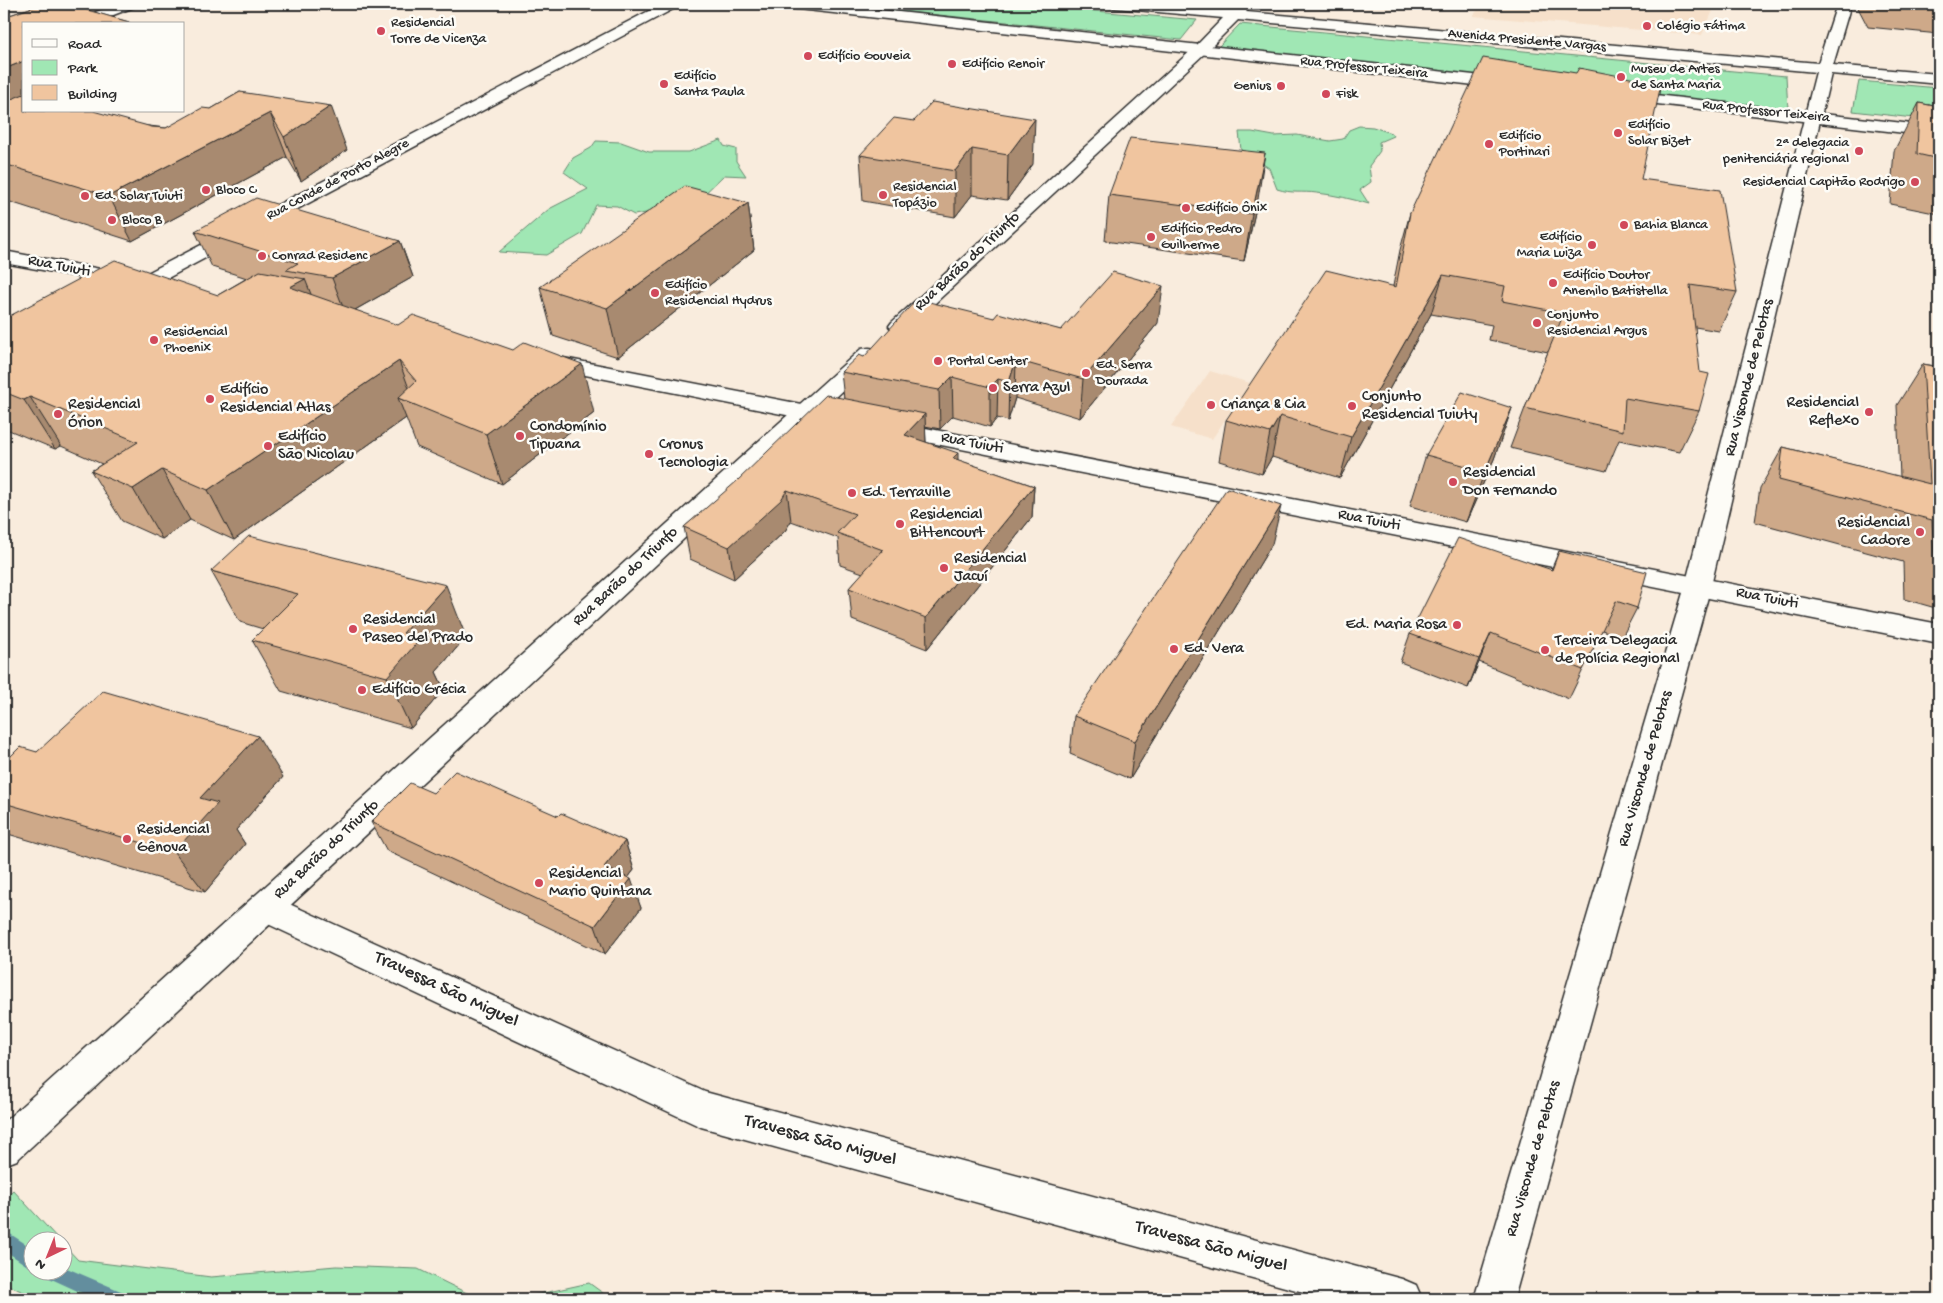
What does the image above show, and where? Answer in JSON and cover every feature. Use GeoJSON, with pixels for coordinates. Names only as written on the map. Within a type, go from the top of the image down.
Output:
{"type":"FeatureCollection","features":[{"type":"Feature","properties":{"kind":"street"},"geometry":{"type":"LineString","coordinates":[[81,22],[129,4]]}},
{"type":"Feature","properties":{"kind":"street","name":"Rua Conde de Porto Alegre"},"geometry":{"type":"LineString","coordinates":[[108,302],[672,4]]}},
{"type":"Feature","properties":{"kind":"street","name":"Rua Professor Teixeira"},"geometry":{"type":"LineString","coordinates":[[789,4],[1527,86]]}},
{"type":"Feature","properties":{"kind":"street","name":"Avenida Presidente Vargas"},"geometry":{"type":"LineString","coordinates":[[1115,4],[1239,9],[1824,58],[1885,59]]}},
{"type":"Feature","properties":{"kind":"street","name":"Avenida Presidente Vargas"},"geometry":{"type":"LineString","coordinates":[[1266,4],[1674,40]]}},
{"type":"Feature","properties":{"kind":"street","name":"Rua Visconde de Pelotas"},"geometry":{"type":"LineString","coordinates":[[1494,1299],[1698,586],[1814,117],[1824,58],[1844,4]]}},
{"type":"Feature","properties":{"kind":"street","name":"Rua Barão do Triunfo"},"geometry":{"type":"LineString","coordinates":[[4,1147],[1200,50],[1239,9]]}},
{"type":"Feature","properties":{"kind":"street","name":"Avenida Presidente Vargas"},"geometry":{"type":"LineString","coordinates":[[1824,58],[1939,79]]}},
{"type":"Feature","properties":{"kind":"street","name":"Rua Professor Teixeira"},"geometry":{"type":"LineString","coordinates":[[1604,94],[1939,132]]}},
{"type":"Feature","properties":{"kind":"street","name":"Rua Tuiuti"},"geometry":{"type":"LineString","coordinates":[[4,256],[172,289]]}},
{"type":"Feature","properties":{"kind":"street","name":"Rua Tuiuti"},"geometry":{"type":"LineString","coordinates":[[525,357],[1939,634]]}},
{"type":"Feature","properties":{"kind":"street","name":"Travessa São Miguel"},"geometry":{"type":"LineString","coordinates":[[265,907],[702,1109],[1402,1299]]}},
{"type":"Feature","properties":{"kind":"shaded area","name":"Colégio Fátima"},"geometry":{"type":"Polygon","coordinates":[[[1482,4],[1716,4],[1702,35],[1473,16],[1482,4]]]}},
{"type":"Feature","properties":{"kind":"shaded area","name":"Criança & Cia"},"geometry":{"type":"Polygon","coordinates":[[[1210,371],[1250,383],[1212,439],[1171,427],[1210,371]]]}},
{"type":"Feature","properties":{"kind":"green space"},"geometry":{"type":"Polygon","coordinates":[[[832,4],[1018,4],[1197,20],[1181,40],[832,4]]]}},
{"type":"Feature","properties":{"kind":"green space"},"geometry":{"type":"Polygon","coordinates":[[[1240,24],[1786,76],[1788,109],[1218,47],[1240,24]]]}},
{"type":"Feature","properties":{"kind":"green space"},"geometry":{"type":"Polygon","coordinates":[[[1859,81],[1939,88],[1939,121],[1853,111],[1859,81]]]}},
{"type":"Feature","properties":{"kind":"green space"},"geometry":{"type":"Polygon","coordinates":[[[1359,126],[1373,127],[1391,133],[1393,136],[1379,142],[1380,151],[1369,166],[1371,182],[1360,190],[1369,204],[1312,192],[1277,189],[1269,168],[1241,150],[1239,132],[1274,136],[1297,135],[1330,141],[1343,139],[1349,130],[1359,126]]]}},
{"type":"Feature","properties":{"kind":"green space"},"geometry":{"type":"Polygon","coordinates":[[[721,140],[724,146],[736,149],[736,161],[746,176],[724,175],[693,205],[634,215],[617,206],[596,205],[582,234],[546,255],[499,252],[549,209],[588,189],[564,172],[573,158],[591,148],[596,141],[621,142],[649,152],[689,152],[721,140]]]}},
{"type":"Feature","properties":{"kind":"green space"},"geometry":{"type":"Polygon","coordinates":[[[13,1190],[50,1230],[22,1230],[22,1280],[72,1280],[72,1254],[78,1260],[211,1277],[336,1266],[418,1269],[479,1299],[38,1299],[4,1283],[4,1198],[13,1190]]]}},
{"type":"Feature","properties":{"kind":"green space"},"geometry":{"type":"Polygon","coordinates":[[[589,1283],[611,1299],[517,1299],[589,1283]]]}},
{"type":"Feature","properties":{"kind":"building"},"geometry":{"type":"Polygon","coordinates":[[[42,4],[67,4],[129,22],[22,22],[22,62],[4,69],[4,17],[42,4]]]}},
{"type":"Feature","properties":{"kind":"building"},"geometry":{"type":"Polygon","coordinates":[[[1483,58],[1576,73],[1579,68],[1661,84],[1641,179],[1720,190],[1737,292],[1690,285],[1700,372],[1709,374],[1699,411],[1625,398],[1623,431],[1525,408],[1564,313],[1502,301],[1505,286],[1443,275],[1351,437],[1280,416],[1270,433],[1226,420],[1326,270],[1396,287],[1410,213],[1483,58]]]}},
{"type":"Feature","properties":{"kind":"building"},"geometry":{"type":"Polygon","coordinates":[[[240,92],[331,106],[284,137],[270,113],[109,196],[4,164],[4,102],[22,95],[22,112],[97,112],[152,127],[166,128],[202,108],[211,109],[240,92]]]}},
{"type":"Feature","properties":{"kind":"building"},"geometry":{"type":"Polygon","coordinates":[[[932,102],[1035,119],[1008,155],[972,149],[955,171],[860,155],[894,118],[914,121],[932,102]]]}},
{"type":"Feature","properties":{"kind":"building"},"geometry":{"type":"Polygon","coordinates":[[[1919,103],[1939,107],[1939,159],[1917,154],[1919,103]]]}},
{"type":"Feature","properties":{"kind":"building"},"geometry":{"type":"Polygon","coordinates":[[[1130,138],[1265,153],[1252,214],[1109,195],[1130,138]]]}},
{"type":"Feature","properties":{"kind":"building"},"geometry":{"type":"Polygon","coordinates":[[[685,186],[748,203],[607,308],[540,287],[685,186]]]}},
{"type":"Feature","properties":{"kind":"building"},"geometry":{"type":"Polygon","coordinates":[[[256,198],[400,241],[332,278],[286,270],[298,263],[195,231],[256,198]]]}},
{"type":"Feature","properties":{"kind":"building"},"geometry":{"type":"Polygon","coordinates":[[[115,260],[218,295],[260,271],[305,279],[290,287],[398,325],[413,315],[513,350],[524,342],[582,364],[486,434],[398,398],[416,381],[399,361],[208,490],[162,470],[133,489],[91,471],[138,442],[30,397],[24,400],[4,392],[4,319],[115,260]]]}},
{"type":"Feature","properties":{"kind":"building"},"geometry":{"type":"Polygon","coordinates":[[[1113,272],[1163,286],[1083,379],[1016,360],[1009,382],[998,379],[990,387],[952,377],[939,390],[841,372],[859,355],[864,357],[917,299],[994,318],[998,313],[1061,330],[1113,272]]]}},
{"type":"Feature","properties":{"kind":"building"},"geometry":{"type":"Polygon","coordinates":[[[1923,364],[1939,367],[1939,559],[1934,557],[1932,520],[1779,480],[1783,447],[1930,484],[1923,364]]]}},
{"type":"Feature","properties":{"kind":"building"},"geometry":{"type":"Polygon","coordinates":[[[1462,392],[1512,408],[1485,471],[1426,455],[1462,392]]]}},
{"type":"Feature","properties":{"kind":"building"},"geometry":{"type":"Polygon","coordinates":[[[826,395],[925,414],[905,435],[958,453],[953,458],[1034,486],[926,618],[849,588],[883,550],[837,533],[855,514],[787,490],[781,500],[729,547],[684,527],[737,481],[826,395]]]}},
{"type":"Feature","properties":{"kind":"building","name":"Ed. Vera"},"geometry":{"type":"Polygon","coordinates":[[[1227,488],[1281,506],[1135,741],[1074,716],[1227,488]]]}},
{"type":"Feature","properties":{"kind":"building"},"geometry":{"type":"Polygon","coordinates":[[[249,536],[446,585],[403,633],[421,638],[387,677],[252,640],[298,594],[211,571],[249,536]]]}},
{"type":"Feature","properties":{"kind":"building"},"geometry":{"type":"Polygon","coordinates":[[[1458,538],[1552,570],[1559,551],[1647,572],[1637,608],[1616,601],[1583,670],[1491,633],[1479,659],[1410,634],[1458,538]]]}},
{"type":"Feature","properties":{"kind":"building"},"geometry":{"type":"Polygon","coordinates":[[[103,691],[258,736],[200,798],[218,803],[174,852],[4,803],[4,763],[20,747],[37,752],[103,691]]]}},
{"type":"Feature","properties":{"kind":"building"},"geometry":{"type":"Polygon","coordinates":[[[455,771],[558,816],[561,813],[625,841],[604,867],[631,879],[595,926],[371,822],[410,783],[433,793],[455,771]]]}},
{"type":"Feature","properties":{"kind":"waterway"},"geometry":{"type":"LineString","coordinates":[[4,1239],[22,1252]]}},
{"type":"Feature","properties":{"kind":"waterway"},"geometry":{"type":"LineString","coordinates":[[72,1279],[116,1299]]}},
{"type":"Feature","properties":{"kind":"place","name":"Colégio Fátima"},"geometry":{"type":"Point","coordinates":[1647,26]}},
{"type":"Feature","properties":{"kind":"place","name":"Residencial Torre de Vicenza"},"geometry":{"type":"Point","coordinates":[381,31]}},
{"type":"Feature","properties":{"kind":"place","name":"Edifício Gouveia"},"geometry":{"type":"Point","coordinates":[808,56]}},
{"type":"Feature","properties":{"kind":"place","name":"Edifício Renoir"},"geometry":{"type":"Point","coordinates":[952,64]}},
{"type":"Feature","properties":{"kind":"place","name":"Museu de Artes de Santa Maria"},"geometry":{"type":"Point","coordinates":[1621,77]}},
{"type":"Feature","properties":{"kind":"place","name":"Edifício Santa Paula"},"geometry":{"type":"Point","coordinates":[664,84]}},
{"type":"Feature","properties":{"kind":"place","name":"Genius"},"geometry":{"type":"Point","coordinates":[1281,86]}},
{"type":"Feature","properties":{"kind":"place","name":"Fisk"},"geometry":{"type":"Point","coordinates":[1326,94]}},
{"type":"Feature","properties":{"kind":"place","name":"Edifício Solar Bizet"},"geometry":{"type":"Point","coordinates":[1618,133]}},
{"type":"Feature","properties":{"kind":"place","name":"Edifício Portinari"},"geometry":{"type":"Point","coordinates":[1489,144]}},
{"type":"Feature","properties":{"kind":"place","name":"2ª delegacia penitenciária regional"},"geometry":{"type":"Point","coordinates":[1859,151]}},
{"type":"Feature","properties":{"kind":"place","name":"Residencial Capitão Rodrigo"},"geometry":{"type":"Point","coordinates":[1915,182]}},
{"type":"Feature","properties":{"kind":"place","name":"Bloco C"},"geometry":{"type":"Point","coordinates":[206,190]}},
{"type":"Feature","properties":{"kind":"place","name":"Residencial Topázio"},"geometry":{"type":"Point","coordinates":[883,195]}},
{"type":"Feature","properties":{"kind":"place","name":"Ed. Solar Tuiuti"},"geometry":{"type":"Point","coordinates":[85,196]}},
{"type":"Feature","properties":{"kind":"place","name":"Edifício Ônix"},"geometry":{"type":"Point","coordinates":[1186,208]}},
{"type":"Feature","properties":{"kind":"place","name":"Bloco B"},"geometry":{"type":"Point","coordinates":[112,220]}},
{"type":"Feature","properties":{"kind":"place","name":"Bahia Blanca"},"geometry":{"type":"Point","coordinates":[1624,225]}},
{"type":"Feature","properties":{"kind":"place","name":"Edifício Pedro Guilherme"},"geometry":{"type":"Point","coordinates":[1151,237]}},
{"type":"Feature","properties":{"kind":"place","name":"Edifício Maria Luiza"},"geometry":{"type":"Point","coordinates":[1592,245]}},
{"type":"Feature","properties":{"kind":"place","name":"Conrad Residenc"},"geometry":{"type":"Point","coordinates":[262,256]}},
{"type":"Feature","properties":{"kind":"place","name":"Edifício Doutor Anemilo Batistella"},"geometry":{"type":"Point","coordinates":[1553,283]}},
{"type":"Feature","properties":{"kind":"place","name":"Edifício Residencial Hydrus"},"geometry":{"type":"Point","coordinates":[655,293]}},
{"type":"Feature","properties":{"kind":"place","name":"Conjunto Residencial Argus"},"geometry":{"type":"Point","coordinates":[1537,323]}},
{"type":"Feature","properties":{"kind":"place","name":"Residencial Phoenix"},"geometry":{"type":"Point","coordinates":[154,340]}},
{"type":"Feature","properties":{"kind":"place","name":"Portal Center"},"geometry":{"type":"Point","coordinates":[938,361]}},
{"type":"Feature","properties":{"kind":"place","name":"Ed. Serra Dourada"},"geometry":{"type":"Point","coordinates":[1086,373]}},
{"type":"Feature","properties":{"kind":"place","name":"Serra Azul"},"geometry":{"type":"Point","coordinates":[993,388]}},
{"type":"Feature","properties":{"kind":"place","name":"Edifício Residencial Atlas"},"geometry":{"type":"Point","coordinates":[210,399]}},
{"type":"Feature","properties":{"kind":"place","name":"Criança & Cia"},"geometry":{"type":"Point","coordinates":[1211,405]}},
{"type":"Feature","properties":{"kind":"place","name":"Conjunto Residencial Tuiuty"},"geometry":{"type":"Point","coordinates":[1352,406]}},
{"type":"Feature","properties":{"kind":"place","name":"Residencial Reflexo"},"geometry":{"type":"Point","coordinates":[1869,412]}},
{"type":"Feature","properties":{"kind":"place","name":"Residencial Órion"},"geometry":{"type":"Point","coordinates":[58,414]}},
{"type":"Feature","properties":{"kind":"place","name":"Condomínio Tipuana"},"geometry":{"type":"Point","coordinates":[520,436]}},
{"type":"Feature","properties":{"kind":"place","name":"Edifício São Nicolau"},"geometry":{"type":"Point","coordinates":[268,446]}},
{"type":"Feature","properties":{"kind":"place","name":"Cronus Tecnologia"},"geometry":{"type":"Point","coordinates":[649,454]}},
{"type":"Feature","properties":{"kind":"place","name":"Residencial Don Fernando"},"geometry":{"type":"Point","coordinates":[1453,482]}},
{"type":"Feature","properties":{"kind":"place","name":"Ed. Terraville"},"geometry":{"type":"Point","coordinates":[852,493]}},
{"type":"Feature","properties":{"kind":"place","name":"Residencial Bittencourt"},"geometry":{"type":"Point","coordinates":[900,524]}},
{"type":"Feature","properties":{"kind":"place","name":"Residencial Cadore"},"geometry":{"type":"Point","coordinates":[1920,532]}},
{"type":"Feature","properties":{"kind":"place","name":"Residencial Jacuí"},"geometry":{"type":"Point","coordinates":[944,568]}},
{"type":"Feature","properties":{"kind":"place","name":"Ed. Maria Rosa"},"geometry":{"type":"Point","coordinates":[1457,625]}},
{"type":"Feature","properties":{"kind":"place","name":"Residencial Paseo del Prado"},"geometry":{"type":"Point","coordinates":[353,629]}},
{"type":"Feature","properties":{"kind":"place","name":"Ed. Vera"},"geometry":{"type":"Point","coordinates":[1174,649]}},
{"type":"Feature","properties":{"kind":"place","name":"Terceira Delegacia de Polícia Regional"},"geometry":{"type":"Point","coordinates":[1545,650]}},
{"type":"Feature","properties":{"kind":"place","name":"Edifício Grécia"},"geometry":{"type":"Point","coordinates":[362,690]}},
{"type":"Feature","properties":{"kind":"place","name":"Residencial Gênova"},"geometry":{"type":"Point","coordinates":[127,839]}},
{"type":"Feature","properties":{"kind":"place","name":"Residencial Mario Quintana"},"geometry":{"type":"Point","coordinates":[539,883]}}]}
